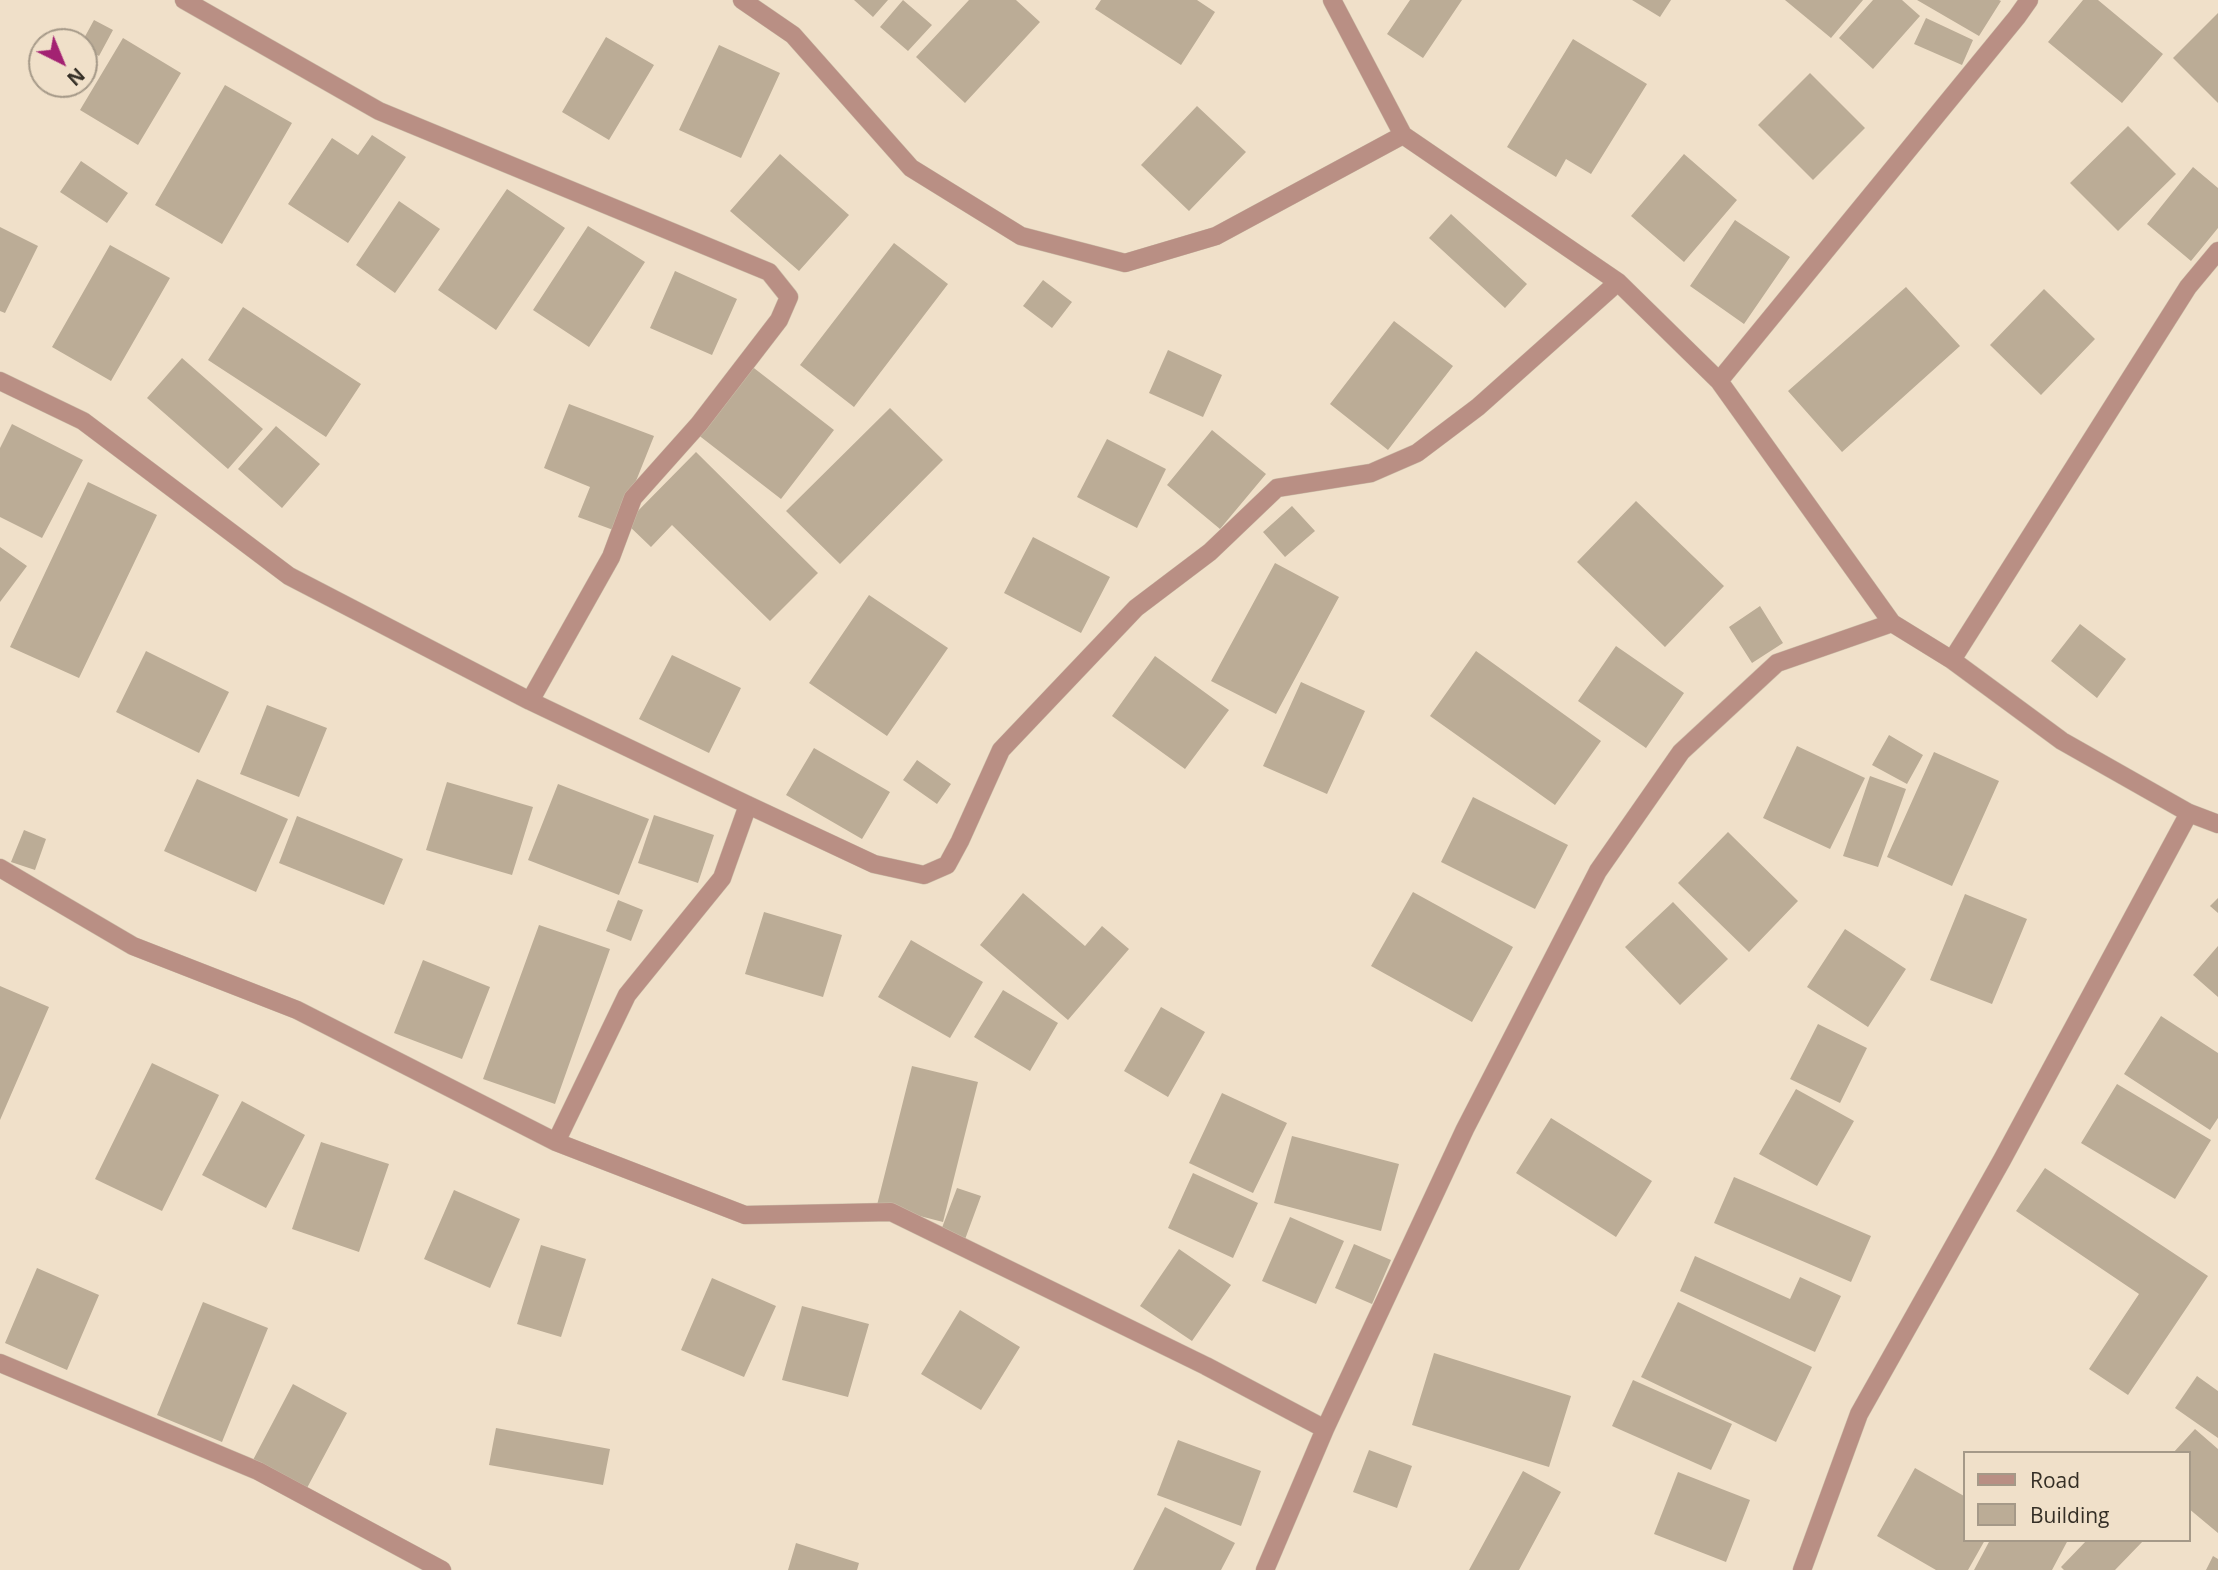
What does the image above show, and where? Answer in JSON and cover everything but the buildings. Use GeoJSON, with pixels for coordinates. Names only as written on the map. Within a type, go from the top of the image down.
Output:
{"type":"FeatureCollection","features":[{"type":"Feature","properties":{"kind":"street"},"geometry":{"type":"LineString","coordinates":[[184,0],[379,111],[769,272],[789,297],[779,320],[707,413],[633,498],[611,557],[530,701]]}},
{"type":"Feature","properties":{"kind":"street"},"geometry":{"type":"LineString","coordinates":[[742,0],[793,35],[911,168],[1021,236],[1125,263],[1216,236],[1403,135]]}},
{"type":"Feature","properties":{"kind":"street"},"geometry":{"type":"LineString","coordinates":[[1332,0],[1403,135],[1618,282],[1719,382],[1892,622],[1952,660],[2062,741],[2189,813],[2218,824]]}},
{"type":"Feature","properties":{"kind":"street"},"geometry":{"type":"LineString","coordinates":[[1719,382],[2029,0]]}},
{"type":"Feature","properties":{"kind":"street"},"geometry":{"type":"LineString","coordinates":[[1952,660],[2188,287],[2218,251]]}},
{"type":"Feature","properties":{"kind":"street"},"geometry":{"type":"LineString","coordinates":[[0,381],[83,421],[289,576],[530,701],[748,805],[874,864],[923,875],[947,865],[1001,750],[1136,608],[1210,552],[1277,488],[1371,473],[1416,453],[1478,407],[1618,282]]}},
{"type":"Feature","properties":{"kind":"street"},"geometry":{"type":"LineString","coordinates":[[1265,1570],[1325,1429],[1465,1129],[1598,871],[1681,752],[1777,663],[1892,622]]}},
{"type":"Feature","properties":{"kind":"street"},"geometry":{"type":"LineString","coordinates":[[556,1142],[627,995],[722,878],[748,805]]}},
{"type":"Feature","properties":{"kind":"street"},"geometry":{"type":"LineString","coordinates":[[1802,1570],[1859,1414],[2002,1160],[2189,813]]}},
{"type":"Feature","properties":{"kind":"street"},"geometry":{"type":"LineString","coordinates":[[0,868],[133,946],[298,1010],[556,1142],[744,1215],[891,1212],[1206,1366],[1325,1429]]}},
{"type":"Feature","properties":{"kind":"street"},"geometry":{"type":"LineString","coordinates":[[0,1363],[258,1472],[442,1570]]}}]}
